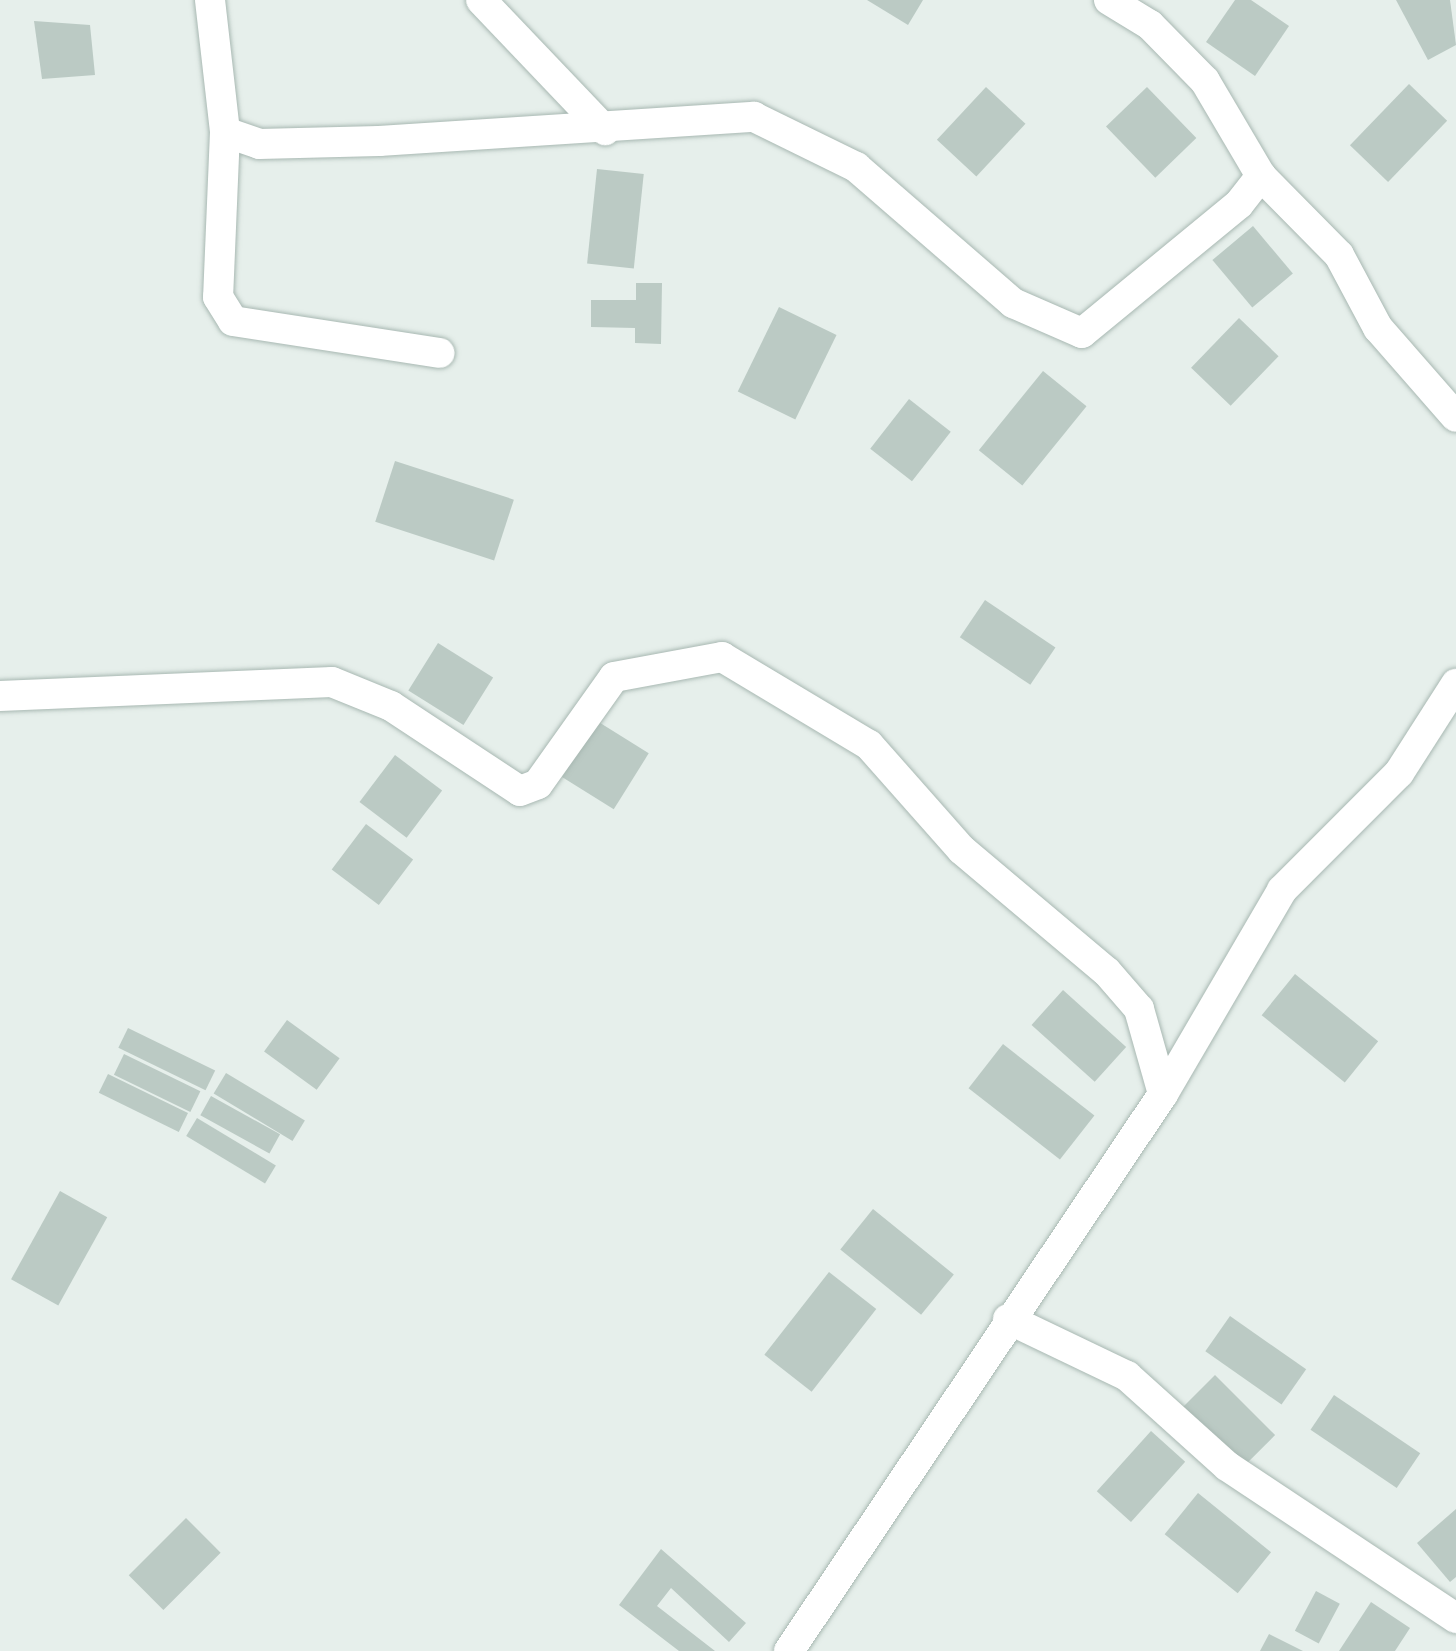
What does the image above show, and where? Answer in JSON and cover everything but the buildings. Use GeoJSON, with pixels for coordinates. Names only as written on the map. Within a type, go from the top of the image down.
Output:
{"type":"FeatureCollection","features":[{"type":"Feature","properties":{"kind":"street"},"geometry":{"type":"LineString","coordinates":[[210,0],[225,132],[218,297],[233,321],[440,353]]}},
{"type":"Feature","properties":{"kind":"street"},"geometry":{"type":"LineString","coordinates":[[482,0],[604,130]]}},
{"type":"Feature","properties":{"kind":"street"},"geometry":{"type":"LineString","coordinates":[[1108,0],[1150,25],[1205,81],[1261,176],[1330,244],[1378,328],[1456,416]]}},
{"type":"Feature","properties":{"kind":"street"},"geometry":{"type":"LineString","coordinates":[[225,132],[259,144],[604,130],[716,114],[793,133],[856,167],[1013,303],[1082,333],[1239,204],[1261,176]]}},
{"type":"Feature","properties":{"kind":"street"},"geometry":{"type":"LineString","coordinates":[[0,696],[332,682],[392,706],[520,792],[538,784],[614,677],[722,657],[869,745],[962,850],[1107,972],[1139,1009],[1162,1094]]}},
{"type":"Feature","properties":{"kind":"street"},"geometry":{"type":"LineString","coordinates":[[789,1651],[1162,1094],[1282,890],[1399,774],[1456,684]]}},
{"type":"Feature","properties":{"kind":"street"},"geometry":{"type":"LineString","coordinates":[[1008,1319],[1126,1376],[1227,1466],[1456,1618]]}}]}
